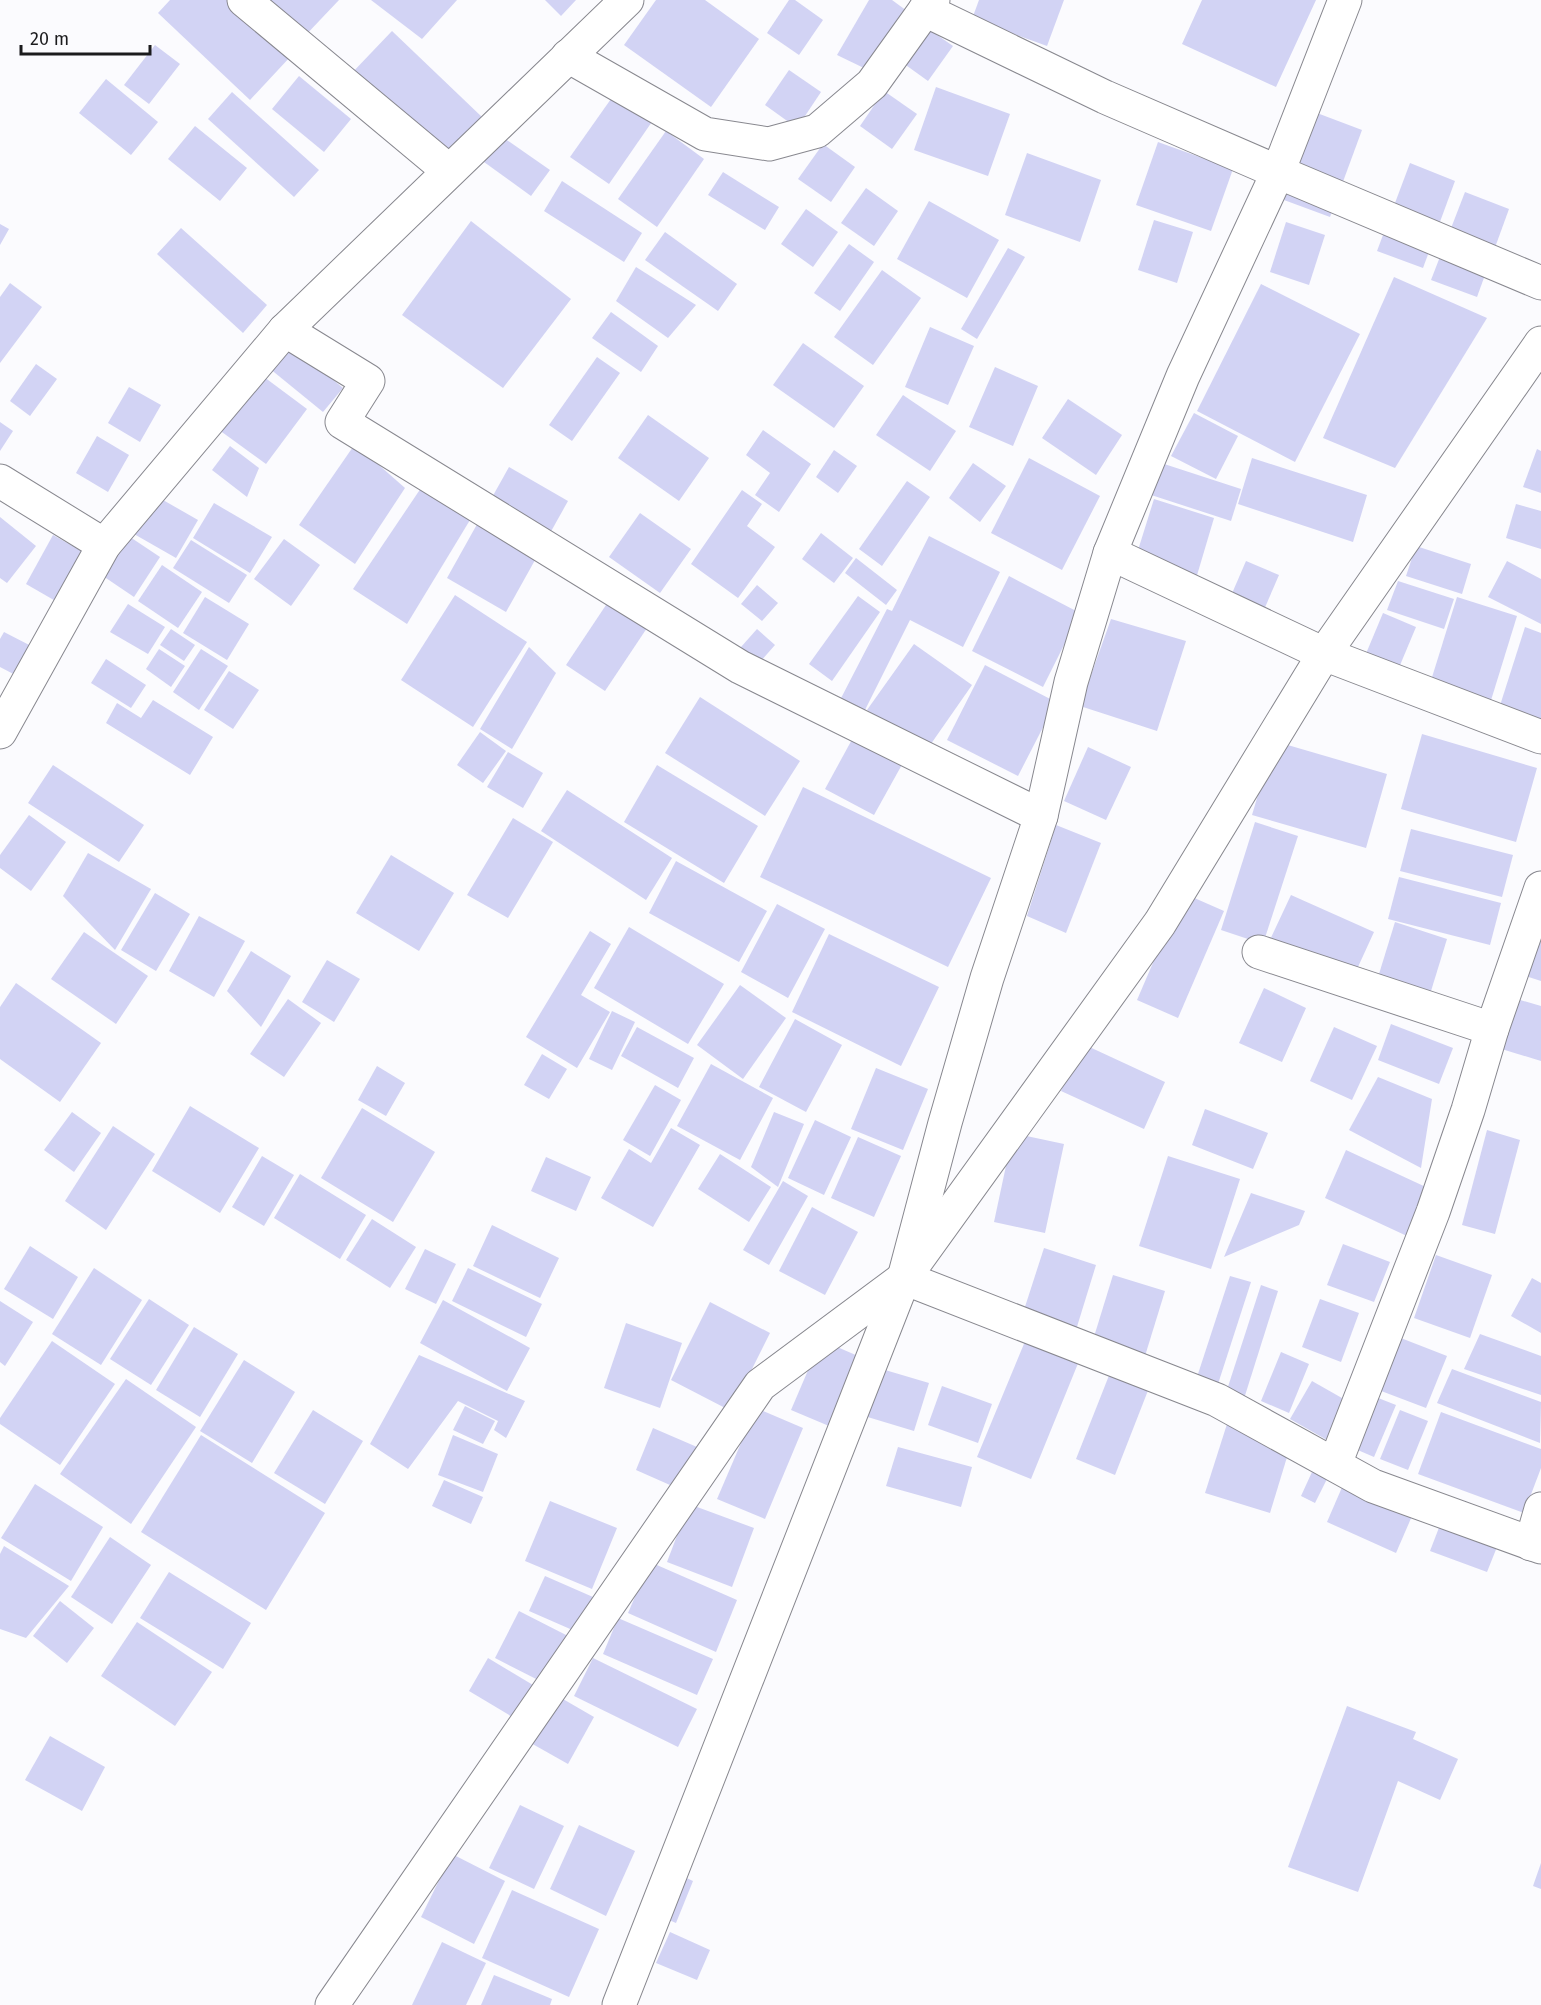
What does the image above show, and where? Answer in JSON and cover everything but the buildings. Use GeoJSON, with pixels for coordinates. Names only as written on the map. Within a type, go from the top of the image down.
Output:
{"type":"FeatureCollection","features":[{"type":"Feature","properties":{"kind":"street"},"geometry":{"type":"LineString","coordinates":[[244,0],[449,171]]}},
{"type":"Feature","properties":{"kind":"street"},"geometry":{"type":"LineString","coordinates":[[0,732],[104,545],[285,330],[627,0]]}},
{"type":"Feature","properties":{"kind":"street"},"geometry":{"type":"LineString","coordinates":[[618,2005],[904,1278],[945,1123],[984,990],[1041,816],[1071,682],[1110,554],[1183,376],[1278,172],[1345,0]]}},
{"type":"Feature","properties":{"kind":"street"},"geometry":{"type":"LineString","coordinates":[[568,57],[705,134],[769,144],[817,131],[872,84],[929,5],[1105,97],[1541,283]]}},
{"type":"Feature","properties":{"kind":"street"},"geometry":{"type":"LineString","coordinates":[[285,330],[368,381],[342,422],[740,667],[1041,816]]}},
{"type":"Feature","properties":{"kind":"street"},"geometry":{"type":"LineString","coordinates":[[332,2005],[760,1384],[904,1278],[1160,923],[1324,654],[1541,343]]}},
{"type":"Feature","properties":{"kind":"street"},"geometry":{"type":"LineString","coordinates":[[0,481],[104,545]]}},
{"type":"Feature","properties":{"kind":"street"},"geometry":{"type":"LineString","coordinates":[[1110,554],[1324,654],[1541,737]]}},
{"type":"Feature","properties":{"kind":"street"},"geometry":{"type":"LineString","coordinates":[[1335,1464],[1433,1212],[1468,1110],[1492,1029],[1541,888]]}},
{"type":"Feature","properties":{"kind":"street"},"geometry":{"type":"LineString","coordinates":[[1259,952],[1492,1029]]}},
{"type":"Feature","properties":{"kind":"street"},"geometry":{"type":"LineString","coordinates":[[904,1278],[1217,1400],[1373,1486],[1536,1546],[1541,1509]]}}]}
